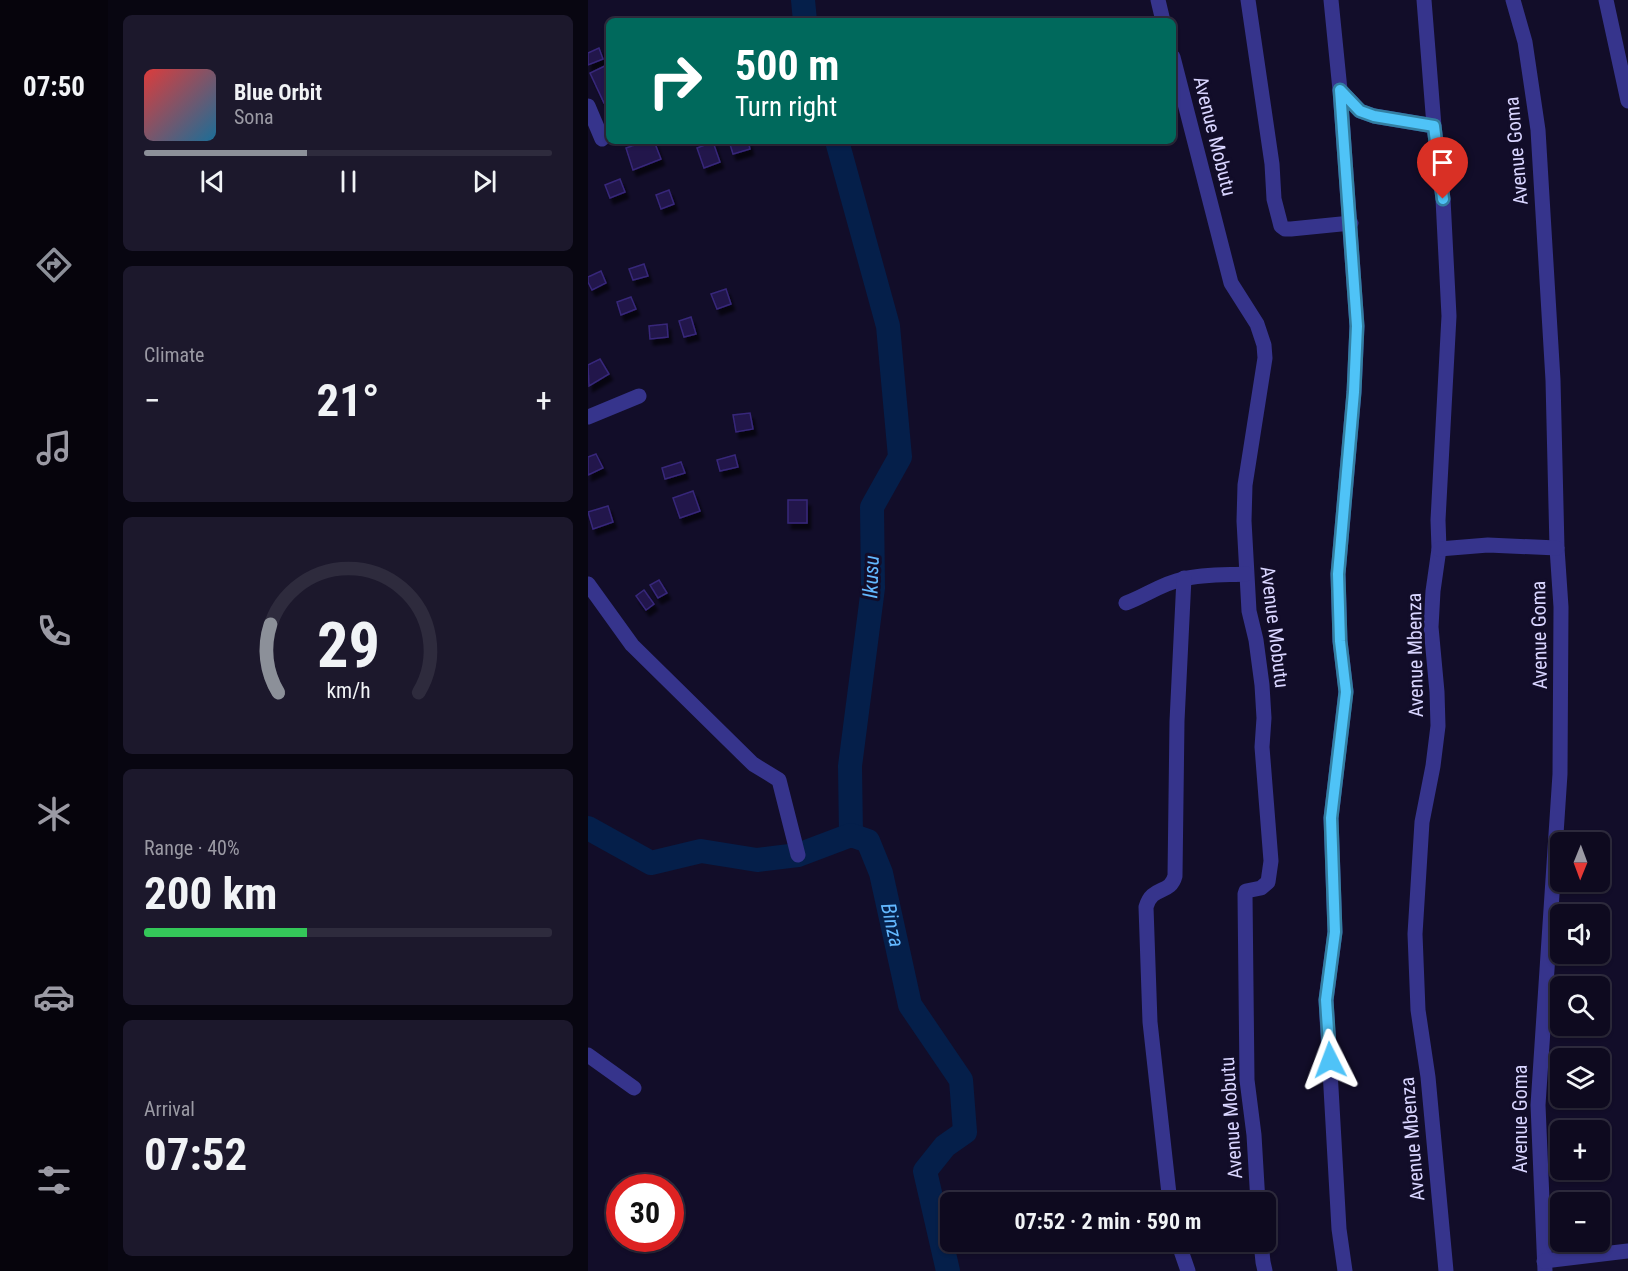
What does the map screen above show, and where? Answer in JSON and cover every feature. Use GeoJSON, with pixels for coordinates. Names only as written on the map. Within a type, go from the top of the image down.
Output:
{"type":"FeatureCollection","features":[{"type":"Feature","properties":{"kind":"street"},"geometry":{"type":"LineString","coordinates":[[1158,0],[1162,18]]}},
{"type":"Feature","properties":{"kind":"street"},"geometry":{"type":"LineString","coordinates":[[1248,0],[1278,220],[1285,229],[1351,223]]}},
{"type":"Feature","properties":{"kind":"street"},"geometry":{"type":"LineString","coordinates":[[1331,0],[1351,223],[1357,326],[1354,392],[1338,574],[1340,641],[1346,692],[1331,818],[1335,932],[1326,1000],[1339,1229],[1345,1271]]}},
{"type":"Feature","properties":{"kind":"street","name":"Avenue Mbenza"},"geometry":{"type":"LineString","coordinates":[[1424,0],[1434,126],[1443,199],[1449,316],[1438,520],[1439,549],[1431,627],[1438,726],[1422,822],[1415,934],[1418,1010],[1428,1077],[1446,1271]]}},
{"type":"Feature","properties":{"kind":"street","name":"Avenue Goma"},"geometry":{"type":"LineString","coordinates":[[1513,0],[1525,42],[1538,130],[1552,380],[1561,607],[1560,774],[1538,1105],[1544,1266]]}},
{"type":"Feature","properties":{"kind":"street"},"geometry":{"type":"LineString","coordinates":[[1606,0],[1628,101]]}},
{"type":"Feature","properties":{"kind":"street","name":"Avenue Mobutu"},"geometry":{"type":"LineString","coordinates":[[1176,69],[1231,283],[1257,324],[1264,345],[1265,358],[1245,485],[1246,574],[1249,611],[1256,640],[1262,685],[1264,717],[1262,747],[1271,861],[1269,882],[1261,888],[1246,891],[1245,894],[1247,1080],[1254,1135],[1257,1192]]}},
{"type":"Feature","properties":{"kind":"street"},"geometry":{"type":"LineString","coordinates":[[1340,90],[1360,111],[1374,116],[1434,126]]}},
{"type":"Feature","properties":{"kind":"street"},"geometry":{"type":"LineString","coordinates":[[588,106],[602,139]]}},
{"type":"Feature","properties":{"kind":"street"},"geometry":{"type":"LineString","coordinates":[[588,417],[639,396]]}},
{"type":"Feature","properties":{"kind":"street"},"geometry":{"type":"LineString","coordinates":[[1439,549],[1488,545],[1557,548]]}},
{"type":"Feature","properties":{"kind":"street"},"geometry":{"type":"LineString","coordinates":[[1126,603],[1184,578],[1246,574]]}},
{"type":"Feature","properties":{"kind":"street"},"geometry":{"type":"LineString","coordinates":[[1169,1192],[1150,1022],[1146,906],[1148,898],[1173,883],[1175,876],[1177,721],[1184,578]]}},
{"type":"Feature","properties":{"kind":"street"},"geometry":{"type":"LineString","coordinates":[[588,585],[632,645],[753,764],[779,780],[798,855]]}},
{"type":"Feature","properties":{"kind":"street"},"geometry":{"type":"LineString","coordinates":[[588,1055],[634,1088]]}},
{"type":"Feature","properties":{"kind":"street"},"geometry":{"type":"LineString","coordinates":[[1544,1266],[1628,1251]]}},
{"type":"Feature","properties":{"kind":"street"},"geometry":{"type":"LineString","coordinates":[[1181,1252],[1188,1271]]}},
{"type":"Feature","properties":{"kind":"street"},"geometry":{"type":"LineString","coordinates":[[1262,1252],[1265,1271]]}},
{"type":"Feature","properties":{"kind":"building"},"geometry":{"type":"Polygon","coordinates":[[[599,48],[603,59],[588,65],[588,53],[599,48]]]}},
{"type":"Feature","properties":{"kind":"building"},"geometry":{"type":"Polygon","coordinates":[[[606,65],[606,102],[604,103],[590,73],[606,65]]]}},
{"type":"Feature","properties":{"kind":"building"},"geometry":{"type":"Polygon","coordinates":[[[637,144],[655,144],[661,159],[633,170],[626,148],[637,144]]]}},
{"type":"Feature","properties":{"kind":"building"},"geometry":{"type":"Polygon","coordinates":[[[714,144],[720,162],[704,168],[697,148],[714,144]]]}},
{"type":"Feature","properties":{"kind":"building"},"geometry":{"type":"Polygon","coordinates":[[[730,144],[749,144],[750,149],[733,154],[730,144]]]}},
{"type":"Feature","properties":{"kind":"building"},"geometry":{"type":"Polygon","coordinates":[[[620,179],[625,192],[610,198],[605,185],[620,179]]]}},
{"type":"Feature","properties":{"kind":"building"},"geometry":{"type":"Polygon","coordinates":[[[669,190],[674,204],[661,209],[656,195],[669,190]]]}},
{"type":"Feature","properties":{"kind":"building"},"geometry":{"type":"Polygon","coordinates":[[[644,264],[648,276],[633,280],[629,269],[644,264]]]}},
{"type":"Feature","properties":{"kind":"building"},"geometry":{"type":"Polygon","coordinates":[[[601,271],[606,283],[592,290],[588,277],[601,271]]]}},
{"type":"Feature","properties":{"kind":"building"},"geometry":{"type":"Polygon","coordinates":[[[726,289],[731,304],[717,309],[711,294],[726,289]]]}},
{"type":"Feature","properties":{"kind":"building"},"geometry":{"type":"Polygon","coordinates":[[[631,297],[636,309],[621,315],[617,302],[631,297]]]}},
{"type":"Feature","properties":{"kind":"building"},"geometry":{"type":"Polygon","coordinates":[[[691,317],[696,334],[684,337],[679,321],[691,317]]]}},
{"type":"Feature","properties":{"kind":"building"},"geometry":{"type":"Polygon","coordinates":[[[667,324],[668,337],[650,339],[649,326],[667,324]]]}},
{"type":"Feature","properties":{"kind":"building"},"geometry":{"type":"Polygon","coordinates":[[[600,359],[609,374],[589,386],[588,365],[600,359]]]}},
{"type":"Feature","properties":{"kind":"building"},"geometry":{"type":"Polygon","coordinates":[[[750,413],[753,429],[736,432],[733,415],[750,413]]]}},
{"type":"Feature","properties":{"kind":"building"},"geometry":{"type":"Polygon","coordinates":[[[596,454],[603,468],[588,475],[588,457],[596,454]]]}},
{"type":"Feature","properties":{"kind":"building"},"geometry":{"type":"Polygon","coordinates":[[[735,455],[738,467],[720,471],[717,460],[735,455]]]}},
{"type":"Feature","properties":{"kind":"building"},"geometry":{"type":"Polygon","coordinates":[[[681,462],[685,473],[665,479],[662,468],[681,462]]]}},
{"type":"Feature","properties":{"kind":"building"},"geometry":{"type":"Polygon","coordinates":[[[693,491],[700,511],[680,518],[673,498],[693,491]]]}},
{"type":"Feature","properties":{"kind":"building"},"geometry":{"type":"Polygon","coordinates":[[[788,500],[807,500],[807,523],[788,523],[788,500]]]}},
{"type":"Feature","properties":{"kind":"building"},"geometry":{"type":"Polygon","coordinates":[[[608,506],[613,522],[593,529],[588,512],[608,506]]]}},
{"type":"Feature","properties":{"kind":"building"},"geometry":{"type":"Polygon","coordinates":[[[659,580],[667,593],[658,598],[650,585],[659,580]]]}},
{"type":"Feature","properties":{"kind":"building"},"geometry":{"type":"Polygon","coordinates":[[[644,590],[654,604],[646,610],[636,596],[644,590]]]}},
{"type":"Feature","properties":{"kind":"waterway"},"geometry":{"type":"LineString","coordinates":[[803,0],[805,18]]}},
{"type":"Feature","properties":{"kind":"waterway","name":"Ikusu"},"geometry":{"type":"LineString","coordinates":[[838,144],[888,326],[900,457],[872,507],[873,588],[850,766],[851,835]]}},
{"type":"Feature","properties":{"kind":"waterway","name":"Binza"},"geometry":{"type":"LineString","coordinates":[[588,828],[651,863],[701,851],[757,860],[798,855],[851,835],[868,841],[881,873],[910,1005],[961,1080],[965,1132],[945,1146],[925,1171],[948,1271]]}},
{"type":"Feature","properties":{"kind":"route"},"geometry":{"type":"LineString","coordinates":[[1330,1060],[1326,1000],[1335,932],[1331,818],[1346,692],[1338,612],[1338,574],[1354,392],[1357,326],[1340,90],[1360,111],[1374,116],[1434,126],[1443,199]]}}]}
